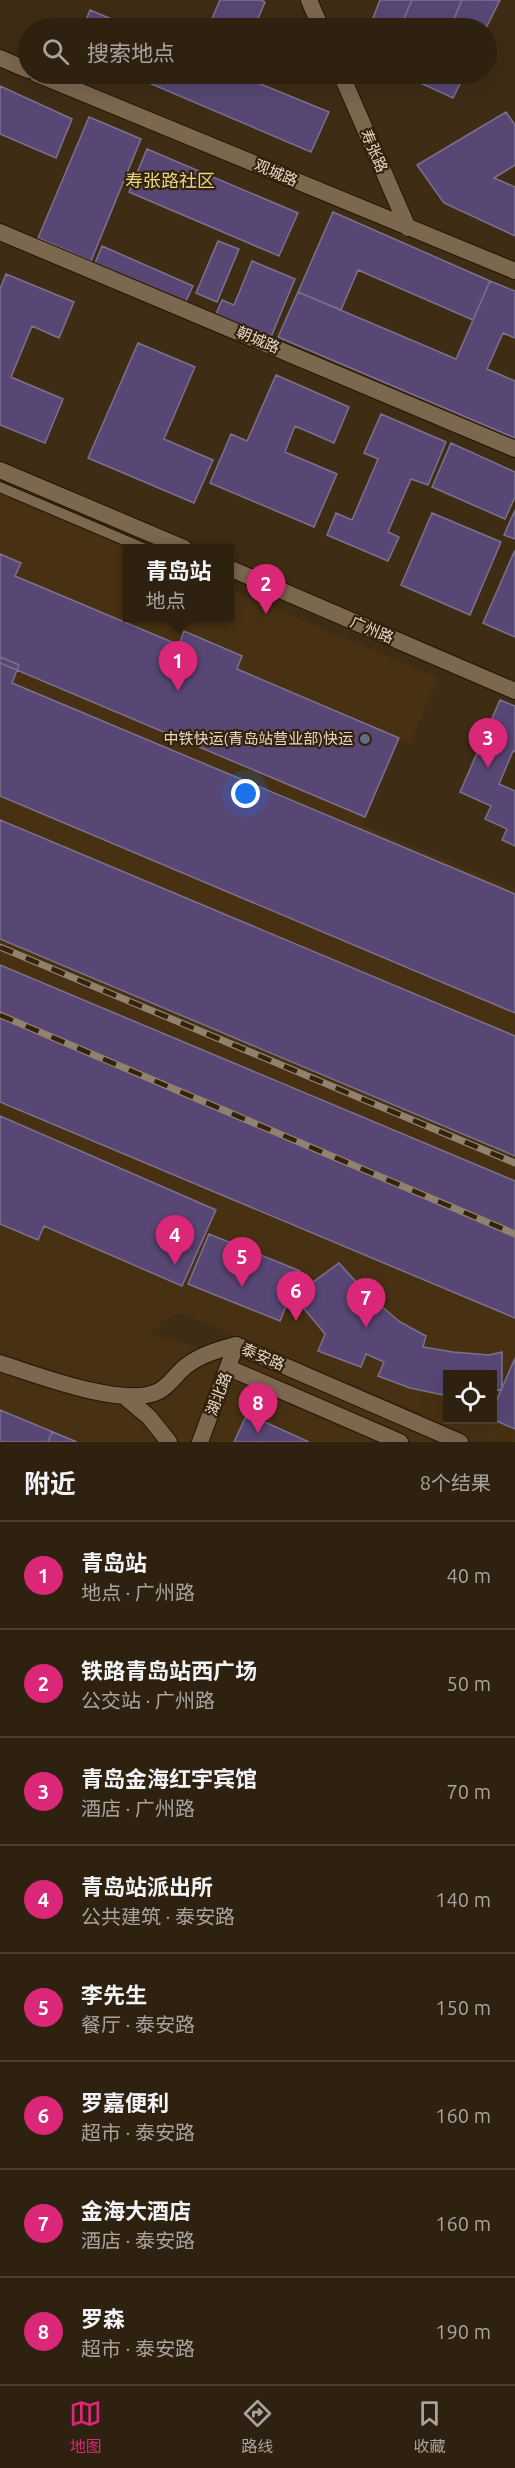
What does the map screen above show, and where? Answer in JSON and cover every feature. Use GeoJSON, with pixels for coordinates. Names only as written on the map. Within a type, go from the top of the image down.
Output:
{"type":"FeatureCollection","features":[{"type":"Feature","properties":{"kind":"street"},"geometry":{"type":"LineString","coordinates":[[309,0],[317,18]]}},
{"type":"Feature","properties":{"kind":"street"},"geometry":{"type":"LineString","coordinates":[[0,58],[18,66]]}},
{"type":"Feature","properties":{"kind":"street","name":"观城路"},"geometry":{"type":"LineString","coordinates":[[61,84],[515,271]]}},
{"type":"Feature","properties":{"kind":"street","name":"寿张路"},"geometry":{"type":"LineString","coordinates":[[345,84],[408,228]]}},
{"type":"Feature","properties":{"kind":"street","name":"朝城路"},"geometry":{"type":"LineString","coordinates":[[0,232],[515,449]]}},
{"type":"Feature","properties":{"kind":"street"},"geometry":{"type":"LineString","coordinates":[[0,470],[172,544]]}},
{"type":"Feature","properties":{"kind":"street","name":"广州路"},"geometry":{"type":"LineString","coordinates":[[234,570],[515,691]]}},
{"type":"Feature","properties":{"kind":"street","name":"湖北路"},"geometry":{"type":"LineString","coordinates":[[200,1442],[236,1345]]}},
{"type":"Feature","properties":{"kind":"street","name":"泰安路"},"geometry":{"type":"LineString","coordinates":[[0,1363],[68,1385],[138,1398],[160,1391],[186,1366],[207,1353],[236,1345],[460,1442]]}},
{"type":"Feature","properties":{"kind":"street","name":"泰安路"},"geometry":{"type":"LineString","coordinates":[[229,1368],[400,1442]]}},
{"type":"Feature","properties":{"kind":"street"},"geometry":{"type":"LineString","coordinates":[[124,1396],[149,1417],[169,1442]]}},
{"type":"Feature","properties":{"kind":"lane"},"geometry":{"type":"LineString","coordinates":[[0,487],[131,544]]}},
{"type":"Feature","properties":{"kind":"shaded area"},"geometry":{"type":"Polygon","coordinates":[[[0,491],[125,544],[123,622],[234,622],[234,591],[438,678],[410,744],[398,739],[362,825],[515,889],[515,1442],[0,1442],[0,491]],[[173,1314],[149,1333],[434,1419],[184,1314],[173,1314]]]}},
{"type":"Feature","properties":{"kind":"building"},"geometry":{"type":"Polygon","coordinates":[[[220,0],[261,0],[265,2],[258,18],[212,18],[220,0]]]}},
{"type":"Feature","properties":{"kind":"building"},"geometry":{"type":"Polygon","coordinates":[[[380,0],[500,0],[491,18],[373,18],[380,0]]]}},
{"type":"Feature","properties":{"kind":"building"},"geometry":{"type":"Polygon","coordinates":[[[412,0],[462,0],[454,18],[404,18],[412,0]]]}},
{"type":"Feature","properties":{"kind":"building"},"geometry":{"type":"Polygon","coordinates":[[[90,10],[109,18],[87,18],[90,10]]]}},
{"type":"Feature","properties":{"kind":"building"},"geometry":{"type":"Polygon","coordinates":[[[151,84],[260,84],[329,112],[311,152],[151,84]]]}},
{"type":"Feature","properties":{"kind":"building"},"geometry":{"type":"Polygon","coordinates":[[[423,84],[460,84],[453,98],[423,84]]]}},
{"type":"Feature","properties":{"kind":"building"},"geometry":{"type":"Polygon","coordinates":[[[0,86],[72,119],[56,158],[0,134],[0,86]]]}},
{"type":"Feature","properties":{"kind":"building"},"geometry":{"type":"Polygon","coordinates":[[[506,112],[515,125],[515,165],[494,178],[515,187],[515,236],[444,203],[417,165],[506,112]]]}},
{"type":"Feature","properties":{"kind":"building"},"geometry":{"type":"Polygon","coordinates":[[[89,117],[141,139],[91,261],[38,238],[89,117]]]}},
{"type":"Feature","properties":{"kind":"building"},"geometry":{"type":"Polygon","coordinates":[[[147,149],[298,213],[279,256],[129,192],[147,149]]]}},
{"type":"Feature","properties":{"kind":"building"},"geometry":{"type":"Polygon","coordinates":[[[333,212],[490,281],[473,320],[358,270],[341,310],[298,292],[333,212]]]}},
{"type":"Feature","properties":{"kind":"building"},"geometry":{"type":"Polygon","coordinates":[[[218,241],[239,249],[217,302],[196,293],[218,241]]]}},
{"type":"Feature","properties":{"kind":"building"},"geometry":{"type":"Polygon","coordinates":[[[102,246],[193,286],[185,303],[95,263],[102,246]]]}},
{"type":"Feature","properties":{"kind":"building"},"geometry":{"type":"Polygon","coordinates":[[[252,261],[295,279],[271,337],[216,314],[222,300],[234,305],[252,261]]]}},
{"type":"Feature","properties":{"kind":"building"},"geometry":{"type":"Polygon","coordinates":[[[6,274],[74,302],[59,338],[32,326],[11,377],[63,399],[45,443],[0,425],[0,289],[6,274]]]}},
{"type":"Feature","properties":{"kind":"building"},"geometry":{"type":"Polygon","coordinates":[[[490,281],[515,291],[515,338],[503,333],[487,369],[515,381],[515,438],[278,337],[298,292],[456,359],[490,281]]]}},
{"type":"Feature","properties":{"kind":"building"},"geometry":{"type":"Polygon","coordinates":[[[138,343],[195,367],[164,439],[213,460],[194,503],[88,458],[138,343]]]}},
{"type":"Feature","properties":{"kind":"building"},"geometry":{"type":"Polygon","coordinates":[[[276,375],[349,407],[334,443],[295,426],[285,452],[337,474],[314,527],[210,483],[231,434],[247,441],[276,375]]]}},
{"type":"Feature","properties":{"kind":"building"},"geometry":{"type":"Polygon","coordinates":[[[381,414],[446,442],[428,485],[411,479],[388,532],[399,537],[388,561],[327,535],[336,513],[352,520],[378,459],[364,453],[381,414]]]}},
{"type":"Feature","properties":{"kind":"building"},"geometry":{"type":"Polygon","coordinates":[[[451,443],[515,472],[515,497],[505,519],[432,487],[451,443]]]}},
{"type":"Feature","properties":{"kind":"building"},"geometry":{"type":"Polygon","coordinates":[[[515,510],[515,539],[504,535],[515,510]]]}},
{"type":"Feature","properties":{"kind":"building"},"geometry":{"type":"Polygon","coordinates":[[[432,513],[501,542],[470,615],[401,585],[432,513]]]}},
{"type":"Feature","properties":{"kind":"building"},"geometry":{"type":"Polygon","coordinates":[[[515,550],[515,637],[483,623],[515,550]]]}},
{"type":"Feature","properties":{"kind":"building"},"geometry":{"type":"Polygon","coordinates":[[[0,554],[21,563],[15,576],[179,645],[184,631],[242,656],[237,669],[399,738],[365,817],[0,663],[0,554]]]}},
{"type":"Feature","properties":{"kind":"building"},"geometry":{"type":"Polygon","coordinates":[[[0,657],[19,665],[12,683],[515,894],[515,1013],[0,796],[0,657]]]}},
{"type":"Feature","properties":{"kind":"building"},"geometry":{"type":"Polygon","coordinates":[[[500,700],[515,706],[515,752],[513,751],[499,784],[515,791],[515,846],[502,840],[507,829],[485,819],[491,806],[460,792],[500,700]]]}},
{"type":"Feature","properties":{"kind":"building"},"geometry":{"type":"Polygon","coordinates":[[[0,820],[515,1036],[515,1156],[0,939],[0,820]]]}},
{"type":"Feature","properties":{"kind":"building"},"geometry":{"type":"Polygon","coordinates":[[[0,965],[515,1181],[515,1318],[0,1102],[0,965]]]}},
{"type":"Feature","properties":{"kind":"building"},"geometry":{"type":"Polygon","coordinates":[[[0,1116],[216,1210],[182,1286],[44,1226],[38,1240],[0,1224],[0,1116]]]}},
{"type":"Feature","properties":{"kind":"building"},"geometry":{"type":"Polygon","coordinates":[[[209,1234],[300,1271],[280,1321],[188,1284],[209,1234]]]}},
{"type":"Feature","properties":{"kind":"building"},"geometry":{"type":"Polygon","coordinates":[[[339,1263],[366,1293],[400,1322],[426,1336],[423,1347],[489,1355],[502,1352],[502,1389],[497,1390],[497,1370],[443,1370],[443,1395],[410,1388],[378,1376],[384,1362],[366,1354],[361,1367],[318,1351],[325,1334],[300,1304],[298,1293],[339,1263]]]}},
{"type":"Feature","properties":{"kind":"building"},"geometry":{"type":"Polygon","coordinates":[[[515,1358],[515,1429],[497,1421],[497,1399],[515,1358]]]}},
{"type":"Feature","properties":{"kind":"building"},"geometry":{"type":"Polygon","coordinates":[[[0,1410],[77,1442],[0,1442],[0,1410]]]}},
{"type":"Feature","properties":{"kind":"building"},"geometry":{"type":"Polygon","coordinates":[[[247,1414],[309,1442],[234,1442],[247,1414]]]}},
{"type":"Feature","properties":{"kind":"building"},"geometry":{"type":"Polygon","coordinates":[[[52,1432],[77,1442],[48,1442],[52,1432]]]}},
{"type":"Feature","properties":{"kind":"railway"},"geometry":{"type":"LineString","coordinates":[[0,947],[515,1163]]}},
{"type":"Feature","properties":{"kind":"railway"},"geometry":{"type":"LineString","coordinates":[[0,1015],[515,1234]]}},
{"type":"Feature","properties":{"kind":"place","name":"铁路青岛站西广场"},"geometry":{"type":"Point","coordinates":[266,614]}},
{"type":"Feature","properties":{"kind":"place","name":"青岛站"},"geometry":{"type":"Point","coordinates":[178,691]}},
{"type":"Feature","properties":{"kind":"place","name":"中铁快运(青岛站营业部)快运"},"geometry":{"type":"Point","coordinates":[365,739]}},
{"type":"Feature","properties":{"kind":"place","name":"青岛金海红宇宾馆"},"geometry":{"type":"Point","coordinates":[488,768]}},
{"type":"Feature","properties":{"kind":"place","name":"青岛站派出所"},"geometry":{"type":"Point","coordinates":[175,1265]}},
{"type":"Feature","properties":{"kind":"place","name":"李先生"},"geometry":{"type":"Point","coordinates":[242,1287]}},
{"type":"Feature","properties":{"kind":"place","name":"罗嘉便利"},"geometry":{"type":"Point","coordinates":[296,1321]}},
{"type":"Feature","properties":{"kind":"place","name":"金海大酒店"},"geometry":{"type":"Point","coordinates":[366,1328]}},
{"type":"Feature","properties":{"kind":"place","name":"罗森"},"geometry":{"type":"Point","coordinates":[258,1433]}},
{"type":"Feature","properties":{"kind":"district","name":"寿张路社区"},"geometry":{"type":"Point","coordinates":[170,181]}}]}
